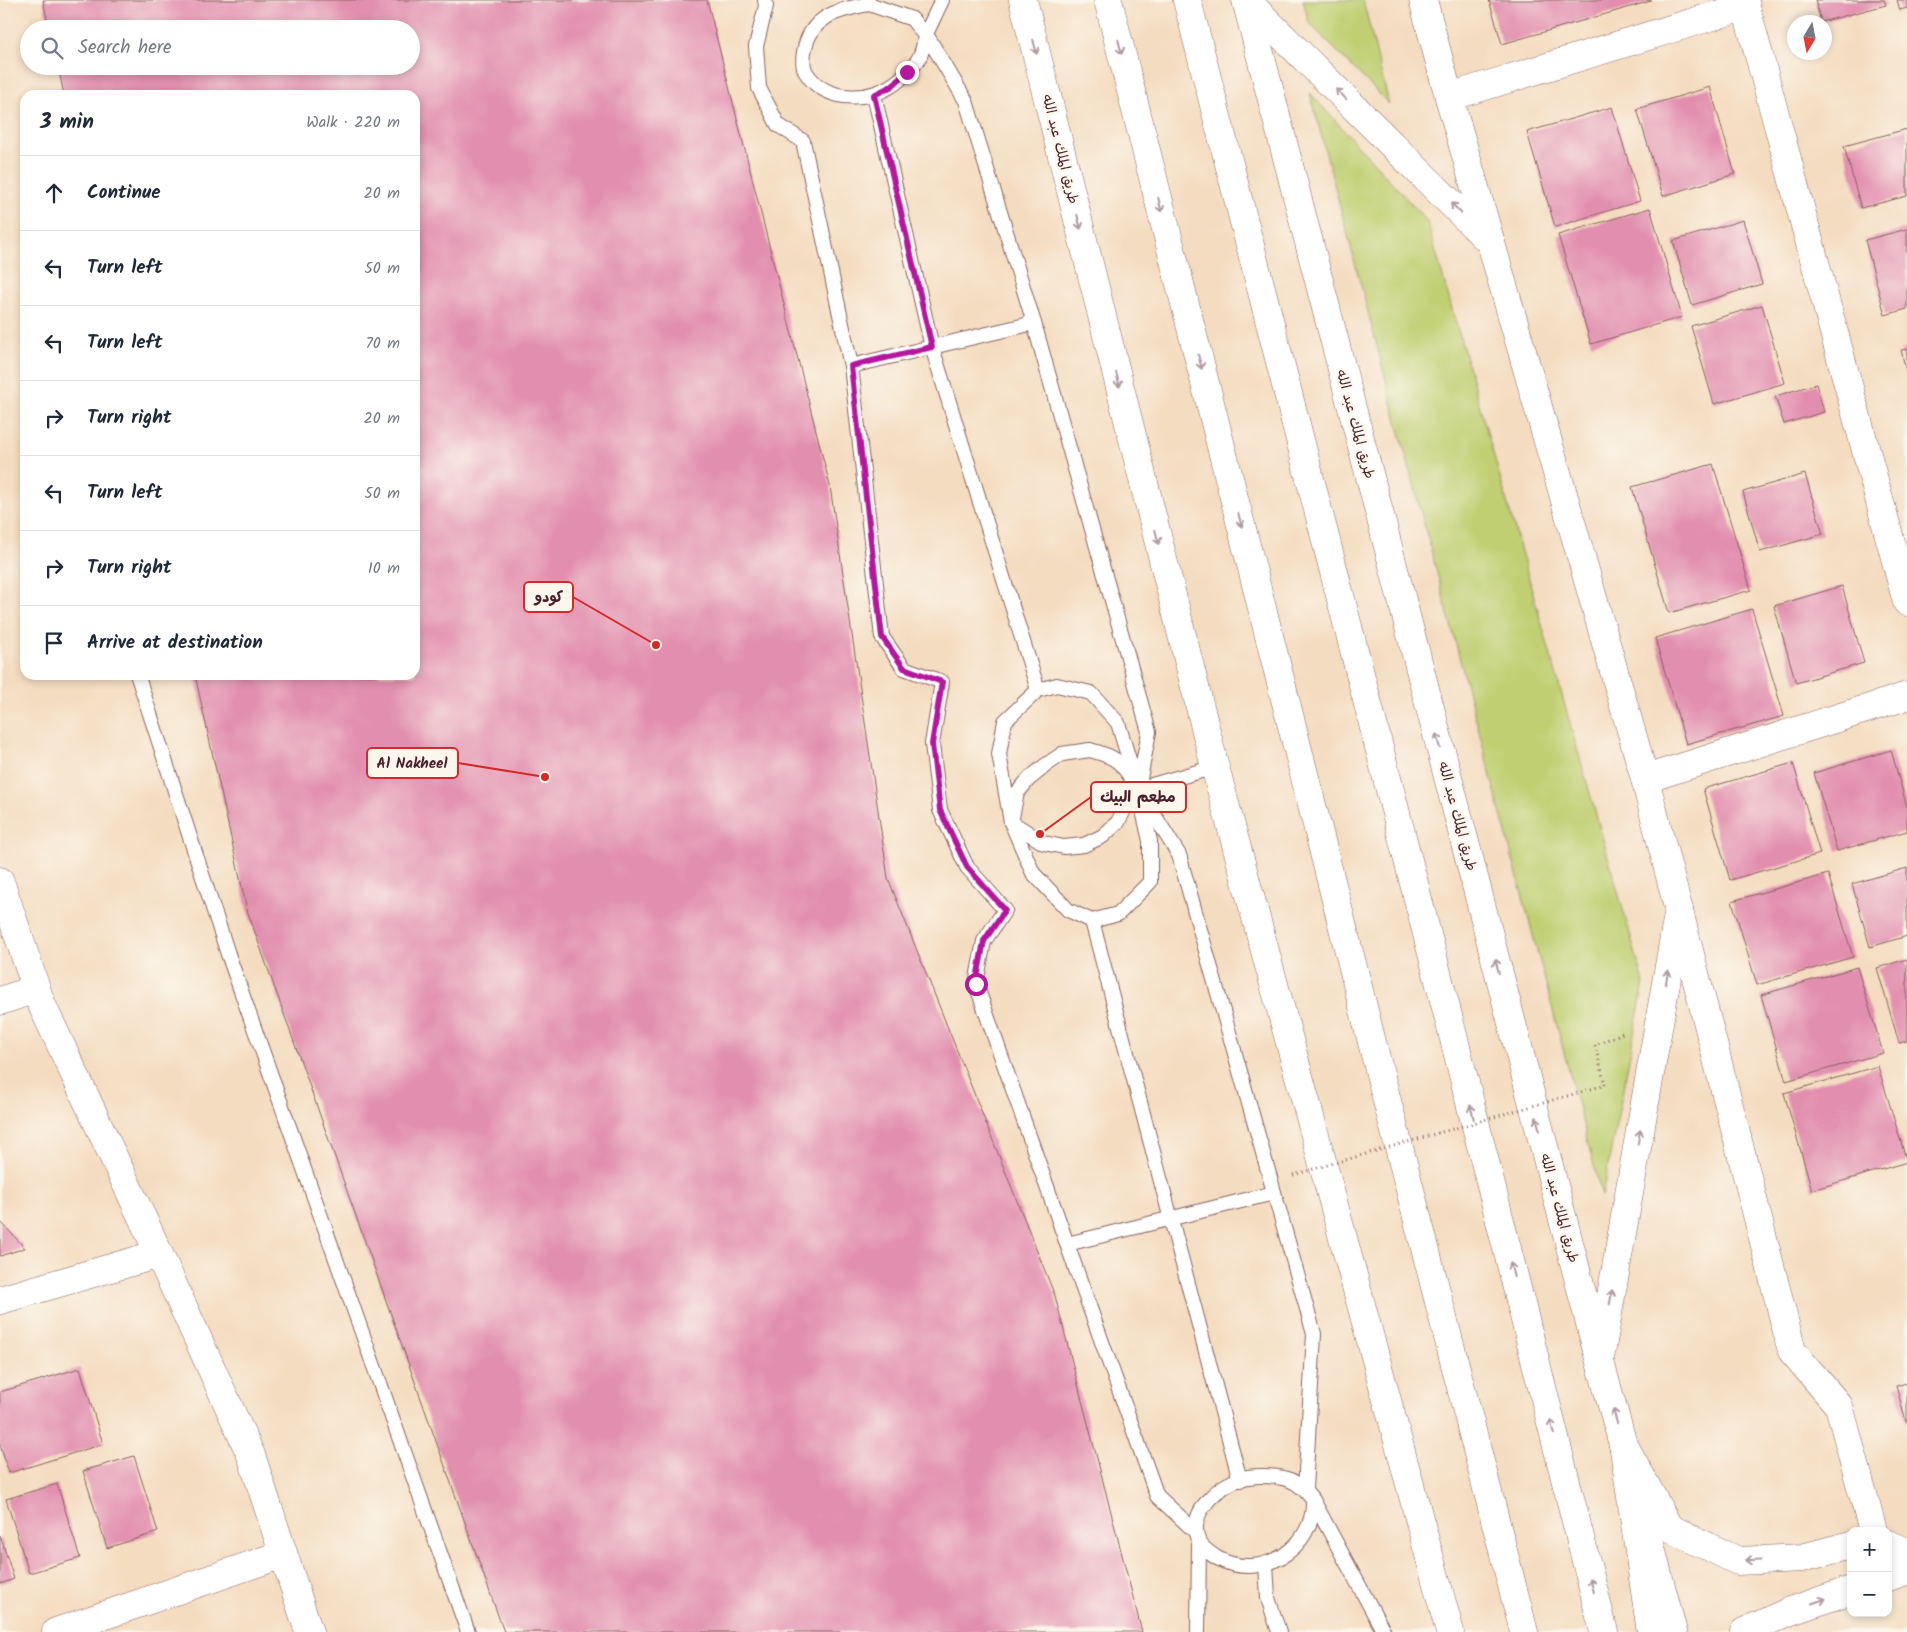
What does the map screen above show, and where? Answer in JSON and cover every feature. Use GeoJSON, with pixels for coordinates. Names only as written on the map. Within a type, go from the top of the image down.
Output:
{"type":"FeatureCollection","features":[{"type":"Feature","properties":{"kind":"main road","name":"طريق الملك عبد الله"},"geometry":{"type":"LineString","coordinates":[[1024,0],[1215,767],[1450,1632]]}},
{"type":"Feature","properties":{"kind":"main road"},"geometry":{"type":"LineString","coordinates":[[1108,0],[1371,1039],[1524,1632]]}},
{"type":"Feature","properties":{"kind":"main road"},"geometry":{"type":"LineString","coordinates":[[1187,0],[1604,1632]]}},
{"type":"Feature","properties":{"kind":"main road","name":"طريق الملك عبد الله"},"geometry":{"type":"LineString","coordinates":[[1246,0],[1600,1362],[1674,1632]]}},
{"type":"Feature","properties":{"kind":"main road"},"geometry":{"type":"LineString","coordinates":[[1246,0],[1491,243]]}},
{"type":"Feature","properties":{"kind":"main road"},"geometry":{"type":"LineString","coordinates":[[1423,0],[1449,98],[1645,779],[1792,1351],[1839,1406],[1872,1527]]}},
{"type":"Feature","properties":{"kind":"main road"},"geometry":{"type":"LineString","coordinates":[[1449,98],[1745,3],[1907,602]]}},
{"type":"Feature","properties":{"kind":"main road"},"geometry":{"type":"LineString","coordinates":[[1645,779],[1907,696]]}},
{"type":"Feature","properties":{"kind":"main road"},"geometry":{"type":"LineString","coordinates":[[0,881],[36,990],[251,1455],[309,1632]]}},
{"type":"Feature","properties":{"kind":"main road"},"geometry":{"type":"LineString","coordinates":[[1600,1362],[1679,909]]}},
{"type":"Feature","properties":{"kind":"main road"},"geometry":{"type":"LineString","coordinates":[[0,1001],[36,990]]}},
{"type":"Feature","properties":{"kind":"main road"},"geometry":{"type":"LineString","coordinates":[[0,1300],[158,1254]]}},
{"type":"Feature","properties":{"kind":"main road"},"geometry":{"type":"LineString","coordinates":[[1623,1444],[1669,1528],[1738,1561],[1802,1558],[1847,1546]]}},
{"type":"Feature","properties":{"kind":"main road"},"geometry":{"type":"LineString","coordinates":[[1623,1444],[1651,1632]]}},
{"type":"Feature","properties":{"kind":"main road"},"geometry":{"type":"LineString","coordinates":[[1892,1534],[1907,1530]]}},
{"type":"Feature","properties":{"kind":"main road"},"geometry":{"type":"LineString","coordinates":[[1892,1546],[1907,1552]]}},
{"type":"Feature","properties":{"kind":"main road"},"geometry":{"type":"LineString","coordinates":[[56,1632],[283,1554]]}},
{"type":"Feature","properties":{"kind":"main road"},"geometry":{"type":"LineString","coordinates":[[1892,1576],[1907,1571]]}},
{"type":"Feature","properties":{"kind":"main road"},"geometry":{"type":"LineString","coordinates":[[1744,1632],[1788,1612],[1847,1591]]}},
{"type":"Feature","properties":{"kind":"lane"},"geometry":{"type":"LineString","coordinates":[[764,0],[766,6],[756,46],[759,88],[778,125],[803,141],[851,366],[882,637],[904,668],[942,682],[932,744],[940,810],[967,867],[1005,910],[984,941],[976,984],[1157,1496],[1197,1537],[1209,1553],[1226,1563],[1246,1566],[1266,1564],[1285,1555],[1299,1542],[1308,1526],[1313,1511],[1308,1494],[1314,1334],[1179,855],[1123,764],[1110,755],[1090,750],[1062,754],[1029,779],[1017,793],[1010,822]]}},
{"type":"Feature","properties":{"kind":"lane"},"geometry":{"type":"LineString","coordinates":[[942,0],[925,36],[920,58],[892,86],[874,95],[854,98],[834,93],[816,83],[806,73],[802,61],[806,42],[812,29],[823,19],[841,4],[869,4],[912,20],[925,36],[929,39],[966,101],[1034,323],[1148,732],[1138,789],[1127,804],[1118,822],[1103,836],[1084,845],[1064,847],[1044,843],[1010,822]]}},
{"type":"Feature","properties":{"kind":"lane"},"geometry":{"type":"LineString","coordinates":[[874,95],[932,347],[1038,690]]}},
{"type":"Feature","properties":{"kind":"lane"},"geometry":{"type":"LineString","coordinates":[[851,366],[1034,323]]}},
{"type":"Feature","properties":{"kind":"lane"},"geometry":{"type":"LineString","coordinates":[[139,680],[228,954],[468,1632]]}},
{"type":"Feature","properties":{"kind":"lane"},"geometry":{"type":"LineString","coordinates":[[1057,685],[1092,693],[1118,723],[1138,789],[1150,841],[1150,882],[1118,914],[1092,921],[1068,910],[1033,873],[1010,822],[999,754],[1004,721],[1038,690],[1057,685]]}},
{"type":"Feature","properties":{"kind":"lane"},"geometry":{"type":"LineString","coordinates":[[1138,789],[1215,767]]}},
{"type":"Feature","properties":{"kind":"lane"},"geometry":{"type":"LineString","coordinates":[[1092,921],[1240,1480]]}},
{"type":"Feature","properties":{"kind":"lane"},"geometry":{"type":"LineString","coordinates":[[1067,1244],[1274,1193]]}},
{"type":"Feature","properties":{"kind":"lane"},"geometry":{"type":"LineString","coordinates":[[1198,1632],[1197,1537],[1199,1512],[1211,1498],[1228,1484],[1248,1477],[1270,1476],[1290,1480],[1308,1494],[1384,1632]]}},
{"type":"Feature","properties":{"kind":"lane"},"geometry":{"type":"LineString","coordinates":[[1266,1564],[1268,1598],[1279,1632]]}},
{"type":"Feature","properties":{"kind":"path"},"geometry":{"type":"LineString","coordinates":[[1293,1175],[1605,1085],[1595,1044]]}},
{"type":"Feature","properties":{"kind":"green space"},"geometry":{"type":"Polygon","coordinates":[[[1303,0],[1363,0],[1389,104],[1309,23],[1303,0]]]}},
{"type":"Feature","properties":{"kind":"green space"},"geometry":{"type":"Polygon","coordinates":[[[1310,93],[1427,221],[1644,983],[1602,1196],[1310,93]]]}},
{"type":"Feature","properties":{"kind":"building"},"geometry":{"type":"Polygon","coordinates":[[[43,0],[707,0],[830,486],[888,878],[1055,1296],[1142,1632],[504,1632],[247,910],[196,680],[420,680],[420,90],[63,90],[60,75],[420,75],[420,20],[47,20],[43,0]]]}},
{"type":"Feature","properties":{"kind":"building"},"geometry":{"type":"Polygon","coordinates":[[[1489,0],[1651,0],[1651,1],[1502,44],[1489,0]]]}},
{"type":"Feature","properties":{"kind":"building"},"geometry":{"type":"Polygon","coordinates":[[[1815,0],[1884,0],[1886,5],[1832,19],[1832,15],[1819,15],[1815,0]]]}},
{"type":"Feature","properties":{"kind":"building"},"geometry":{"type":"Polygon","coordinates":[[[1897,0],[1907,0],[1907,8],[1900,10],[1897,0]]]}},
{"type":"Feature","properties":{"kind":"building"},"geometry":{"type":"Polygon","coordinates":[[[1710,87],[1735,174],[1663,196],[1637,109],[1710,87]]]}},
{"type":"Feature","properties":{"kind":"building"},"geometry":{"type":"Polygon","coordinates":[[[1612,107],[1640,201],[1555,227],[1527,132],[1612,107]]]}},
{"type":"Feature","properties":{"kind":"building"},"geometry":{"type":"Polygon","coordinates":[[[1907,129],[1907,196],[1861,208],[1844,146],[1907,129]]]}},
{"type":"Feature","properties":{"kind":"building"},"geometry":{"type":"Polygon","coordinates":[[[1650,208],[1682,317],[1591,344],[1558,235],[1650,208]]]}},
{"type":"Feature","properties":{"kind":"building"},"geometry":{"type":"Polygon","coordinates":[[[1743,220],[1762,284],[1692,305],[1673,241],[1743,220]]]}},
{"type":"Feature","properties":{"kind":"building"},"geometry":{"type":"Polygon","coordinates":[[[1907,229],[1907,309],[1885,315],[1865,240],[1907,229]]]}},
{"type":"Feature","properties":{"kind":"building"},"geometry":{"type":"Polygon","coordinates":[[[1762,305],[1785,383],[1714,404],[1691,326],[1762,305]]]}},
{"type":"Feature","properties":{"kind":"building"},"geometry":{"type":"Polygon","coordinates":[[[1907,349],[1907,371],[1906,371],[1901,350],[1907,349]]]}},
{"type":"Feature","properties":{"kind":"building"},"geometry":{"type":"Polygon","coordinates":[[[1816,384],[1824,412],[1784,424],[1775,396],[1816,384]]]}},
{"type":"Feature","properties":{"kind":"building"},"geometry":{"type":"Polygon","coordinates":[[[1713,464],[1751,590],[1669,613],[1632,487],[1713,464]]]}},
{"type":"Feature","properties":{"kind":"building"},"geometry":{"type":"Polygon","coordinates":[[[1805,474],[1823,534],[1760,552],[1743,492],[1805,474]]]}},
{"type":"Feature","properties":{"kind":"building"},"geometry":{"type":"Polygon","coordinates":[[[1842,586],[1864,663],[1796,683],[1774,606],[1842,586]]]}},
{"type":"Feature","properties":{"kind":"building"},"geometry":{"type":"Polygon","coordinates":[[[1752,609],[1784,716],[1686,744],[1655,638],[1752,609]]]}},
{"type":"Feature","properties":{"kind":"building"},"geometry":{"type":"Polygon","coordinates":[[[1891,750],[1907,807],[1907,831],[1837,851],[1814,773],[1891,750]]]}},
{"type":"Feature","properties":{"kind":"building"},"geometry":{"type":"Polygon","coordinates":[[[1793,763],[1820,854],[1730,880],[1703,789],[1793,763]]]}},
{"type":"Feature","properties":{"kind":"building"},"geometry":{"type":"Polygon","coordinates":[[[1907,868],[1907,936],[1870,947],[1852,884],[1907,868]]]}},
{"type":"Feature","properties":{"kind":"building"},"geometry":{"type":"Polygon","coordinates":[[[1828,874],[1853,957],[1757,985],[1732,901],[1828,874]]]}},
{"type":"Feature","properties":{"kind":"building"},"geometry":{"type":"Polygon","coordinates":[[[1907,959],[1907,1041],[1899,1043],[1877,968],[1907,959]]]}},
{"type":"Feature","properties":{"kind":"building"},"geometry":{"type":"Polygon","coordinates":[[[1857,967],[1883,1053],[1786,1081],[1761,995],[1857,967]]]}},
{"type":"Feature","properties":{"kind":"building"},"geometry":{"type":"Polygon","coordinates":[[[1878,1066],[1907,1162],[1812,1190],[1784,1093],[1878,1066]]]}},
{"type":"Feature","properties":{"kind":"building"},"geometry":{"type":"Polygon","coordinates":[[[0,1221],[25,1248],[0,1256],[0,1221]]]}},
{"type":"Feature","properties":{"kind":"building"},"geometry":{"type":"Polygon","coordinates":[[[80,1368],[103,1444],[9,1473],[0,1445],[0,1392],[80,1368]]]}},
{"type":"Feature","properties":{"kind":"building"},"geometry":{"type":"Polygon","coordinates":[[[1907,1383],[1907,1422],[1906,1422],[1896,1386],[1907,1383]]]}},
{"type":"Feature","properties":{"kind":"building"},"geometry":{"type":"Polygon","coordinates":[[[134,1456],[158,1532],[107,1548],[83,1471],[134,1456]]]}},
{"type":"Feature","properties":{"kind":"building"},"geometry":{"type":"Polygon","coordinates":[[[57,1484],[80,1558],[29,1573],[6,1499],[57,1484]]]}},
{"type":"Feature","properties":{"kind":"building"},"geometry":{"type":"Polygon","coordinates":[[[0,1535],[14,1579],[0,1584],[0,1535]]]}},
{"type":"Feature","properties":{"kind":"place","name":"كودو"},"geometry":{"type":"Point","coordinates":[656,645]}},
{"type":"Feature","properties":{"kind":"place","name":"Al Nakheel"},"geometry":{"type":"Point","coordinates":[545,777]}},
{"type":"Feature","properties":{"kind":"place","name":"مطعم البيك"},"geometry":{"type":"Point","coordinates":[1040,834]}},
{"type":"Feature","properties":{"kind":"route"},"geometry":{"type":"LineString","coordinates":[[907,72],[892,86],[874,95],[932,347],[851,366],[882,637],[904,668],[942,682],[932,744],[940,810],[967,867],[1005,910],[984,941],[976,984]]}}]}
